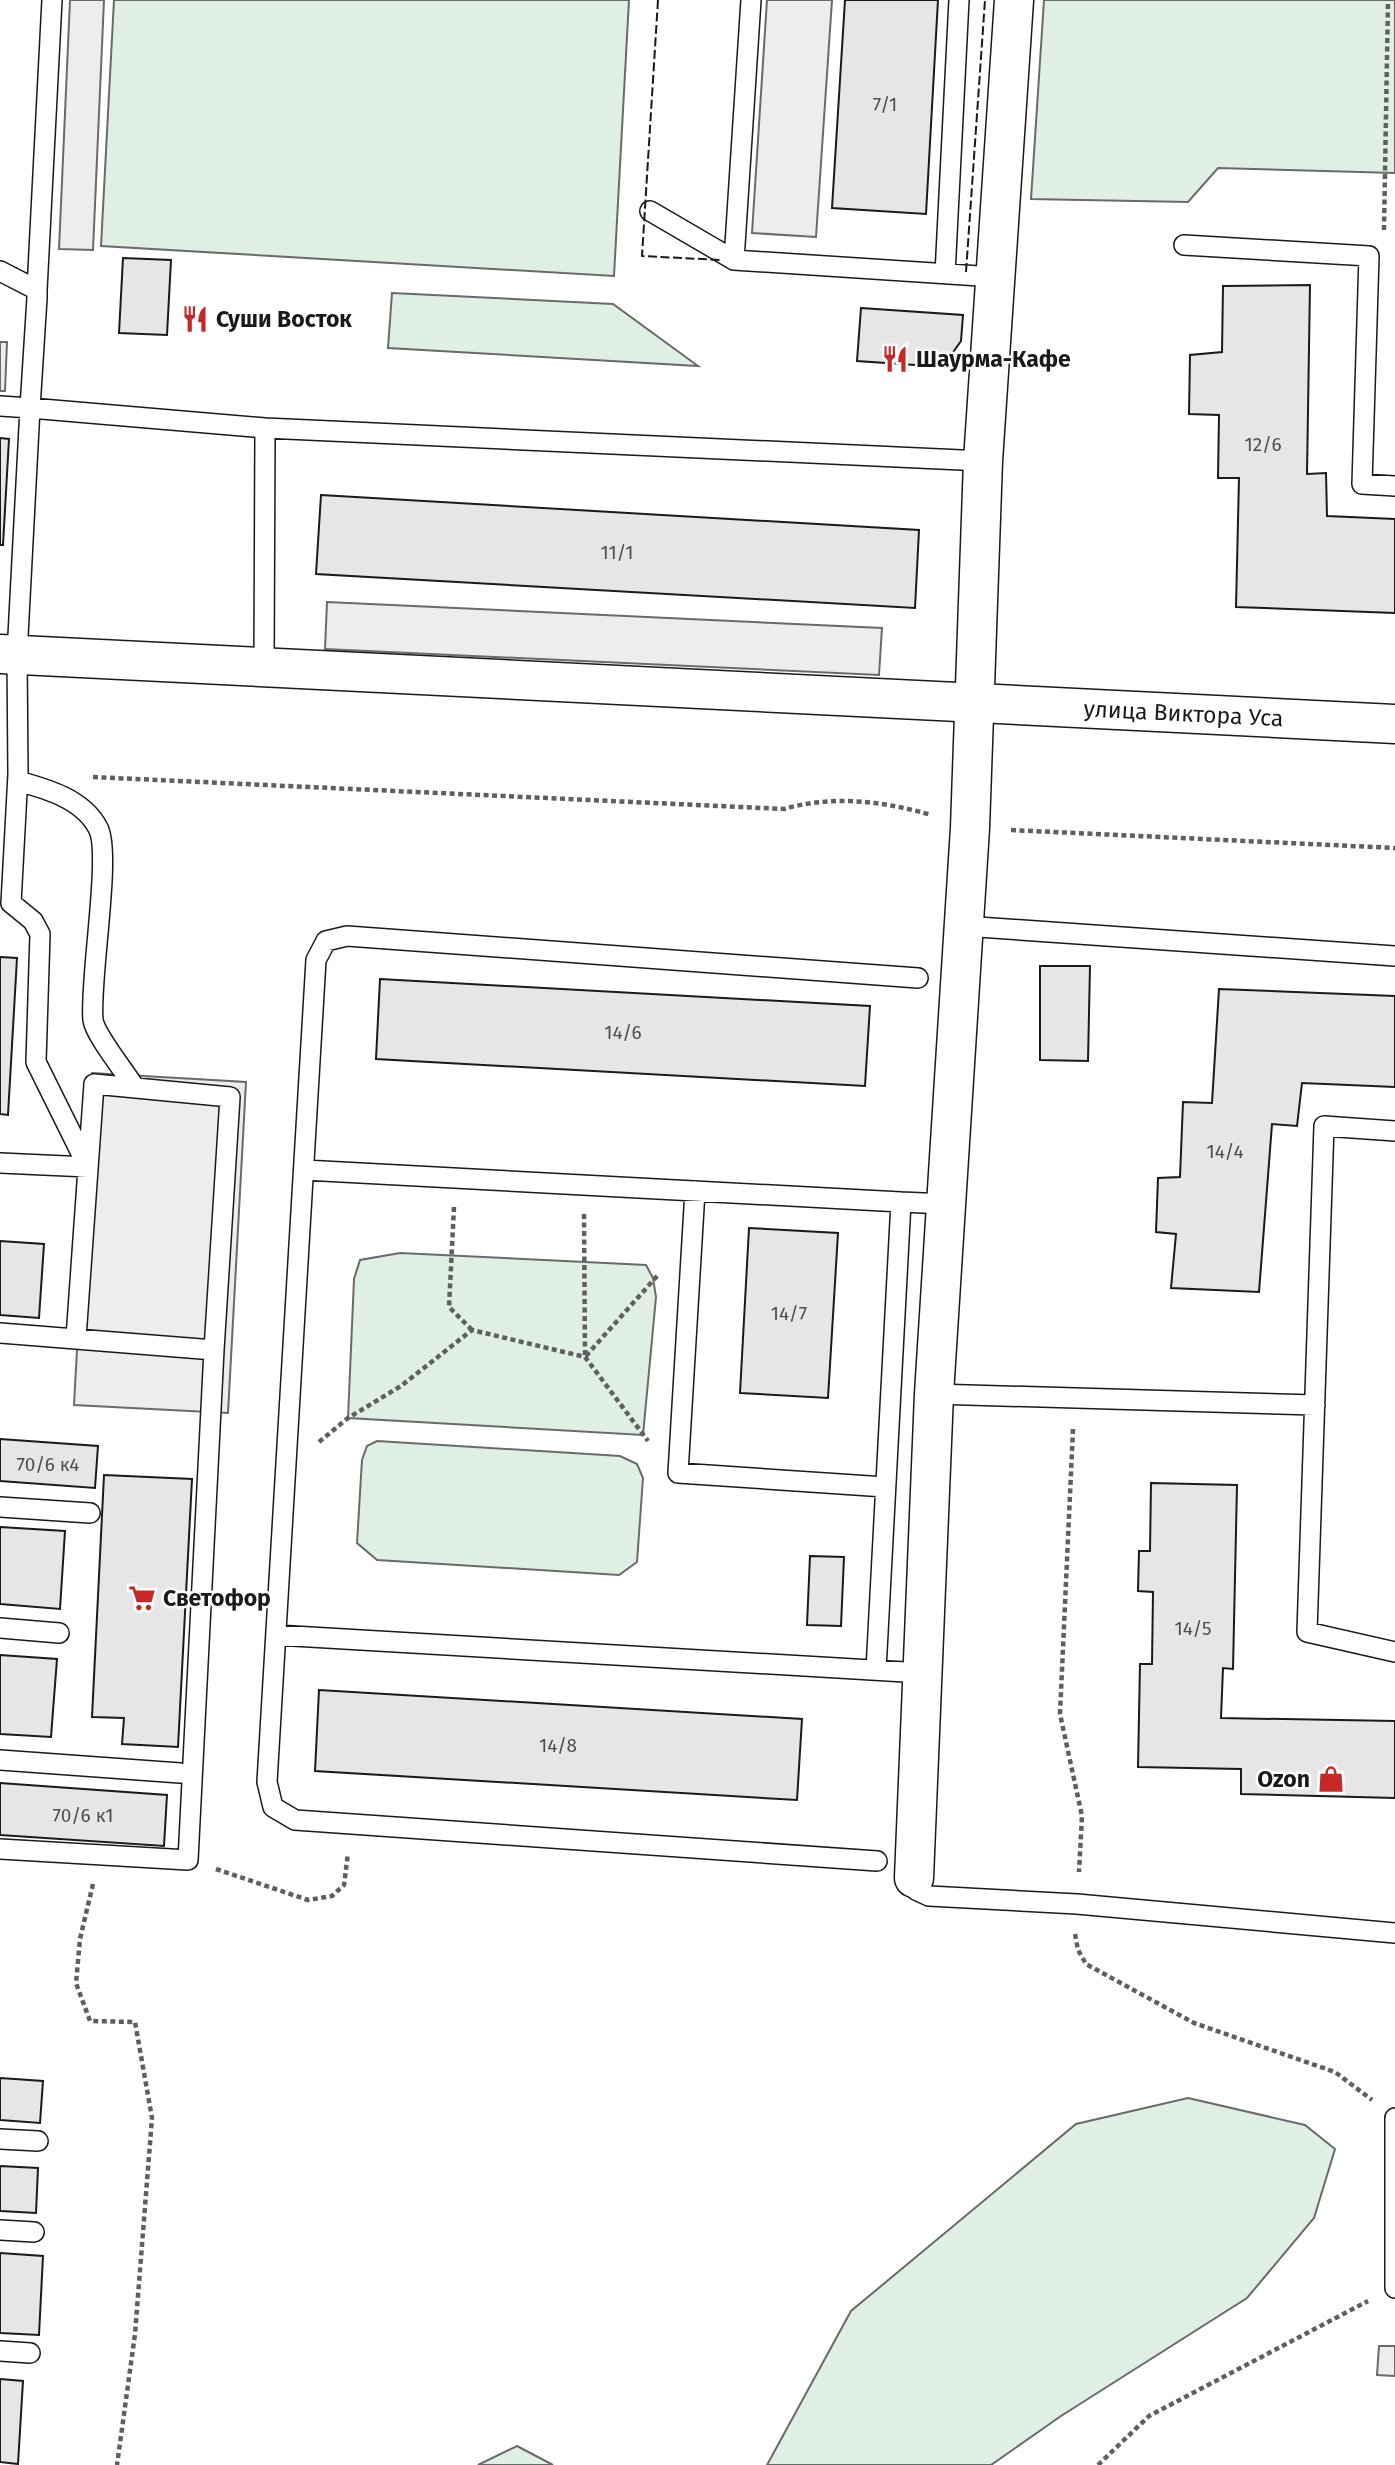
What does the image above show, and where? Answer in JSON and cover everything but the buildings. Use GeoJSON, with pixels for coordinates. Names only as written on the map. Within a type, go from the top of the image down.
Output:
{"type":"FeatureCollection","features":[{"type":"Feature","properties":{"kind":"street"},"geometry":{"type":"LineString","coordinates":[[914,1878],[934,1394],[971,828],[973,701],[983,461],[1014,0]]}},
{"type":"Feature","properties":{"kind":"street","name":"улица Виктора Уса"},"geometry":{"type":"LineString","coordinates":[[8,654],[1395,724]]}},
{"type":"Feature","properties":{"kind":"lane"},"geometry":{"type":"LineString","coordinates":[[52,0],[30,408],[8,654],[18,781],[6,903],[33,921],[40,934],[36,1062],[88,1167]]}},
{"type":"Feature","properties":{"kind":"lane"},"geometry":{"type":"LineString","coordinates":[[734,260],[751,0]]}},
{"type":"Feature","properties":{"kind":"lane"},"geometry":{"type":"LineString","coordinates":[[945,274],[960,0]]}},
{"type":"Feature","properties":{"kind":"lane"},"geometry":{"type":"LineString","coordinates":[[650,211],[734,260],[995,277]]}},
{"type":"Feature","properties":{"kind":"lane"},"geometry":{"type":"LineString","coordinates":[[1184,245],[1369,256],[1362,484],[1395,486]]}},
{"type":"Feature","properties":{"kind":"lane"},"geometry":{"type":"LineString","coordinates":[[0,271],[37,290]]}},
{"type":"Feature","properties":{"kind":"lane"},"geometry":{"type":"LineString","coordinates":[[0,406],[265,428],[983,461]]}},
{"type":"Feature","properties":{"kind":"lane"},"geometry":{"type":"LineString","coordinates":[[264,665],[265,428]]}},
{"type":"Feature","properties":{"kind":"lane"},"geometry":{"type":"LineString","coordinates":[[18,781],[52,791],[83,810],[100,830],[93,1023],[135,1088]]}},
{"type":"Feature","properties":{"kind":"lane"},"geometry":{"type":"LineString","coordinates":[[964,926],[1395,956]]}},
{"type":"Feature","properties":{"kind":"lane"},"geometry":{"type":"LineString","coordinates":[[877,1861],[295,1820],[273,1807],[267,1782],[316,960],[326,941],[348,936],[918,978]]}},
{"type":"Feature","properties":{"kind":"lane"},"geometry":{"type":"LineString","coordinates":[[0,1849],[188,1860],[230,1097],[94,1084],[76,1338]]}},
{"type":"Feature","properties":{"kind":"lane"},"geometry":{"type":"LineString","coordinates":[[1395,1131],[1324,1126],[1307,1632],[1395,1652]]}},
{"type":"Feature","properties":{"kind":"lane"},"geometry":{"type":"LineString","coordinates":[[0,1163],[88,1167]]}},
{"type":"Feature","properties":{"kind":"lane"},"geometry":{"type":"LineString","coordinates":[[304,1170],[946,1204]]}},
{"type":"Feature","properties":{"kind":"lane"},"geometry":{"type":"LineString","coordinates":[[695,1191],[678,1473],[885,1487]]}},
{"type":"Feature","properties":{"kind":"lane"},"geometry":{"type":"LineString","coordinates":[[876,1670],[901,1202]]}},
{"type":"Feature","properties":{"kind":"lane"},"geometry":{"type":"LineString","coordinates":[[0,1333],[214,1350]]}},
{"type":"Feature","properties":{"kind":"lane"},"geometry":{"type":"LineString","coordinates":[[934,1394],[1315,1405]]}},
{"type":"Feature","properties":{"kind":"lane"},"geometry":{"type":"LineString","coordinates":[[0,1507],[90,1513]]}},
{"type":"Feature","properties":{"kind":"lane"},"geometry":{"type":"LineString","coordinates":[[0,1628],[59,1633]]}},
{"type":"Feature","properties":{"kind":"lane"},"geometry":{"type":"LineString","coordinates":[[276,1635],[922,1673]]}},
{"type":"Feature","properties":{"kind":"lane"},"geometry":{"type":"LineString","coordinates":[[0,1760],[180,1773]]}},
{"type":"Feature","properties":{"kind":"lane"},"geometry":{"type":"LineString","coordinates":[[914,1878],[916,1890],[929,1896],[1077,1904],[1395,1933]]}},
{"type":"Feature","properties":{"kind":"lane"},"geometry":{"type":"LineString","coordinates":[[1394,2288],[1395,2118]]}},
{"type":"Feature","properties":{"kind":"lane"},"geometry":{"type":"LineString","coordinates":[[0,2139],[38,2141]]}},
{"type":"Feature","properties":{"kind":"lane"},"geometry":{"type":"LineString","coordinates":[[0,2230],[34,2232]]}},
{"type":"Feature","properties":{"kind":"lane"},"geometry":{"type":"LineString","coordinates":[[0,2351],[30,2353]]}},
{"type":"Feature","properties":{"kind":"path"},"geometry":{"type":"LineString","coordinates":[[1369,256],[1384,243],[1388,0]]}},
{"type":"Feature","properties":{"kind":"path"},"geometry":{"type":"LineString","coordinates":[[88,777],[784,809],[814,800],[897,805],[971,828],[1395,848]]}},
{"type":"Feature","properties":{"kind":"path"},"geometry":{"type":"LineString","coordinates":[[455,1178],[449,1307],[472,1329],[585,1357]]}},
{"type":"Feature","properties":{"kind":"path"},"geometry":{"type":"LineString","coordinates":[[585,1185],[582,1262],[585,1357],[643,1435],[678,1473]]}},
{"type":"Feature","properties":{"kind":"path"},"geometry":{"type":"LineString","coordinates":[[585,1357],[653,1278],[691,1253]]}},
{"type":"Feature","properties":{"kind":"path"},"geometry":{"type":"LineString","coordinates":[[286,1469],[348,1418],[401,1385],[472,1329]]}},
{"type":"Feature","properties":{"kind":"path"},"geometry":{"type":"LineString","coordinates":[[1075,1398],[1060,1714],[1082,1816],[1075,1932],[1078,1950],[1086,1964],[1194,2023],[1335,2072],[1375,2102]]}},
{"type":"Feature","properties":{"kind":"path"},"geometry":{"type":"LineString","coordinates":[[188,1860],[308,1900],[332,1896],[344,1885],[348,1864],[348,1825]]}},
{"type":"Feature","properties":{"kind":"path"},"geometry":{"type":"LineString","coordinates":[[102,1854],[80,1939],[76,1983],[90,2021],[135,2022],[152,2118],[135,2334],[117,2465]]}},
{"type":"Feature","properties":{"kind":"path"},"geometry":{"type":"LineString","coordinates":[[1098,2465],[1149,2416],[1394,2288]]}},
{"type":"Feature","properties":{"kind":"green space"},"geometry":{"type":"Polygon","coordinates":[[[114,0],[629,0],[614,276],[101,246],[114,0]]]}},
{"type":"Feature","properties":{"kind":"green space"},"geometry":{"type":"Polygon","coordinates":[[[1044,0],[1395,0],[1395,173],[1218,168],[1188,202],[1031,199],[1044,0]]]}},
{"type":"Feature","properties":{"kind":"green space"},"geometry":{"type":"Polygon","coordinates":[[[392,293],[613,304],[698,366],[388,348],[392,293]]]}},
{"type":"Feature","properties":{"kind":"green space"},"geometry":{"type":"Polygon","coordinates":[[[400,1253],[646,1265],[653,1278],[656,1297],[643,1435],[348,1418],[354,1279],[360,1260],[400,1253]]]}},
{"type":"Feature","properties":{"kind":"green space"},"geometry":{"type":"Polygon","coordinates":[[[377,1441],[620,1456],[637,1464],[643,1478],[637,1562],[619,1575],[377,1560],[357,1543],[362,1460],[367,1446],[377,1441]]]}},
{"type":"Feature","properties":{"kind":"green space"},"geometry":{"type":"Polygon","coordinates":[[[1188,2098],[1305,2125],[1335,2149],[1314,2218],[1247,2298],[1061,2416],[991,2465],[767,2465],[851,2311],[1076,2124],[1188,2098]]]}},
{"type":"Feature","properties":{"kind":"green space"},"geometry":{"type":"Polygon","coordinates":[[[517,2446],[553,2465],[478,2465],[517,2446]]]}},
{"type":"Feature","properties":{"kind":"shaded area"},"geometry":{"type":"Polygon","coordinates":[[[70,0],[104,0],[93,250],[59,249],[70,0]]]}},
{"type":"Feature","properties":{"kind":"shaded area"},"geometry":{"type":"Polygon","coordinates":[[[767,0],[832,0],[816,237],[752,233],[767,0]]]}},
{"type":"Feature","properties":{"kind":"shaded area"},"geometry":{"type":"Polygon","coordinates":[[[0,342],[7,342],[5,391],[0,391],[0,342]]]}},
{"type":"Feature","properties":{"kind":"shaded area"},"geometry":{"type":"Polygon","coordinates":[[[327,602],[882,628],[879,675],[325,649],[327,602]]]}},
{"type":"Feature","properties":{"kind":"shaded area"},"geometry":{"type":"Polygon","coordinates":[[[92,1073],[246,1082],[228,1413],[74,1405],[92,1073]]]}},
{"type":"Feature","properties":{"kind":"shaded area"},"geometry":{"type":"Polygon","coordinates":[[[1379,2346],[1395,2346],[1395,2376],[1377,2375],[1379,2346]]]}},
{"type":"Feature","properties":{"kind":"fence"},"geometry":{"type":"LineString","coordinates":[[658,0],[642,256],[721,260]]}},
{"type":"Feature","properties":{"kind":"fence"},"geometry":{"type":"LineString","coordinates":[[966,272],[985,0]]}},
{"type":"Feature","properties":{"kind":"place","name":"Суши Восток"},"geometry":{"type":"Point","coordinates":[195,319]}},
{"type":"Feature","properties":{"kind":"place","name":"Шаурма-Кафе"},"geometry":{"type":"Point","coordinates":[895,359]}},
{"type":"Feature","properties":{"kind":"place","name":"Светофор"},"geometry":{"type":"Point","coordinates":[142,1598]}},
{"type":"Feature","properties":{"kind":"place","name":"Ozon"},"geometry":{"type":"Point","coordinates":[1331,1779]}}]}
